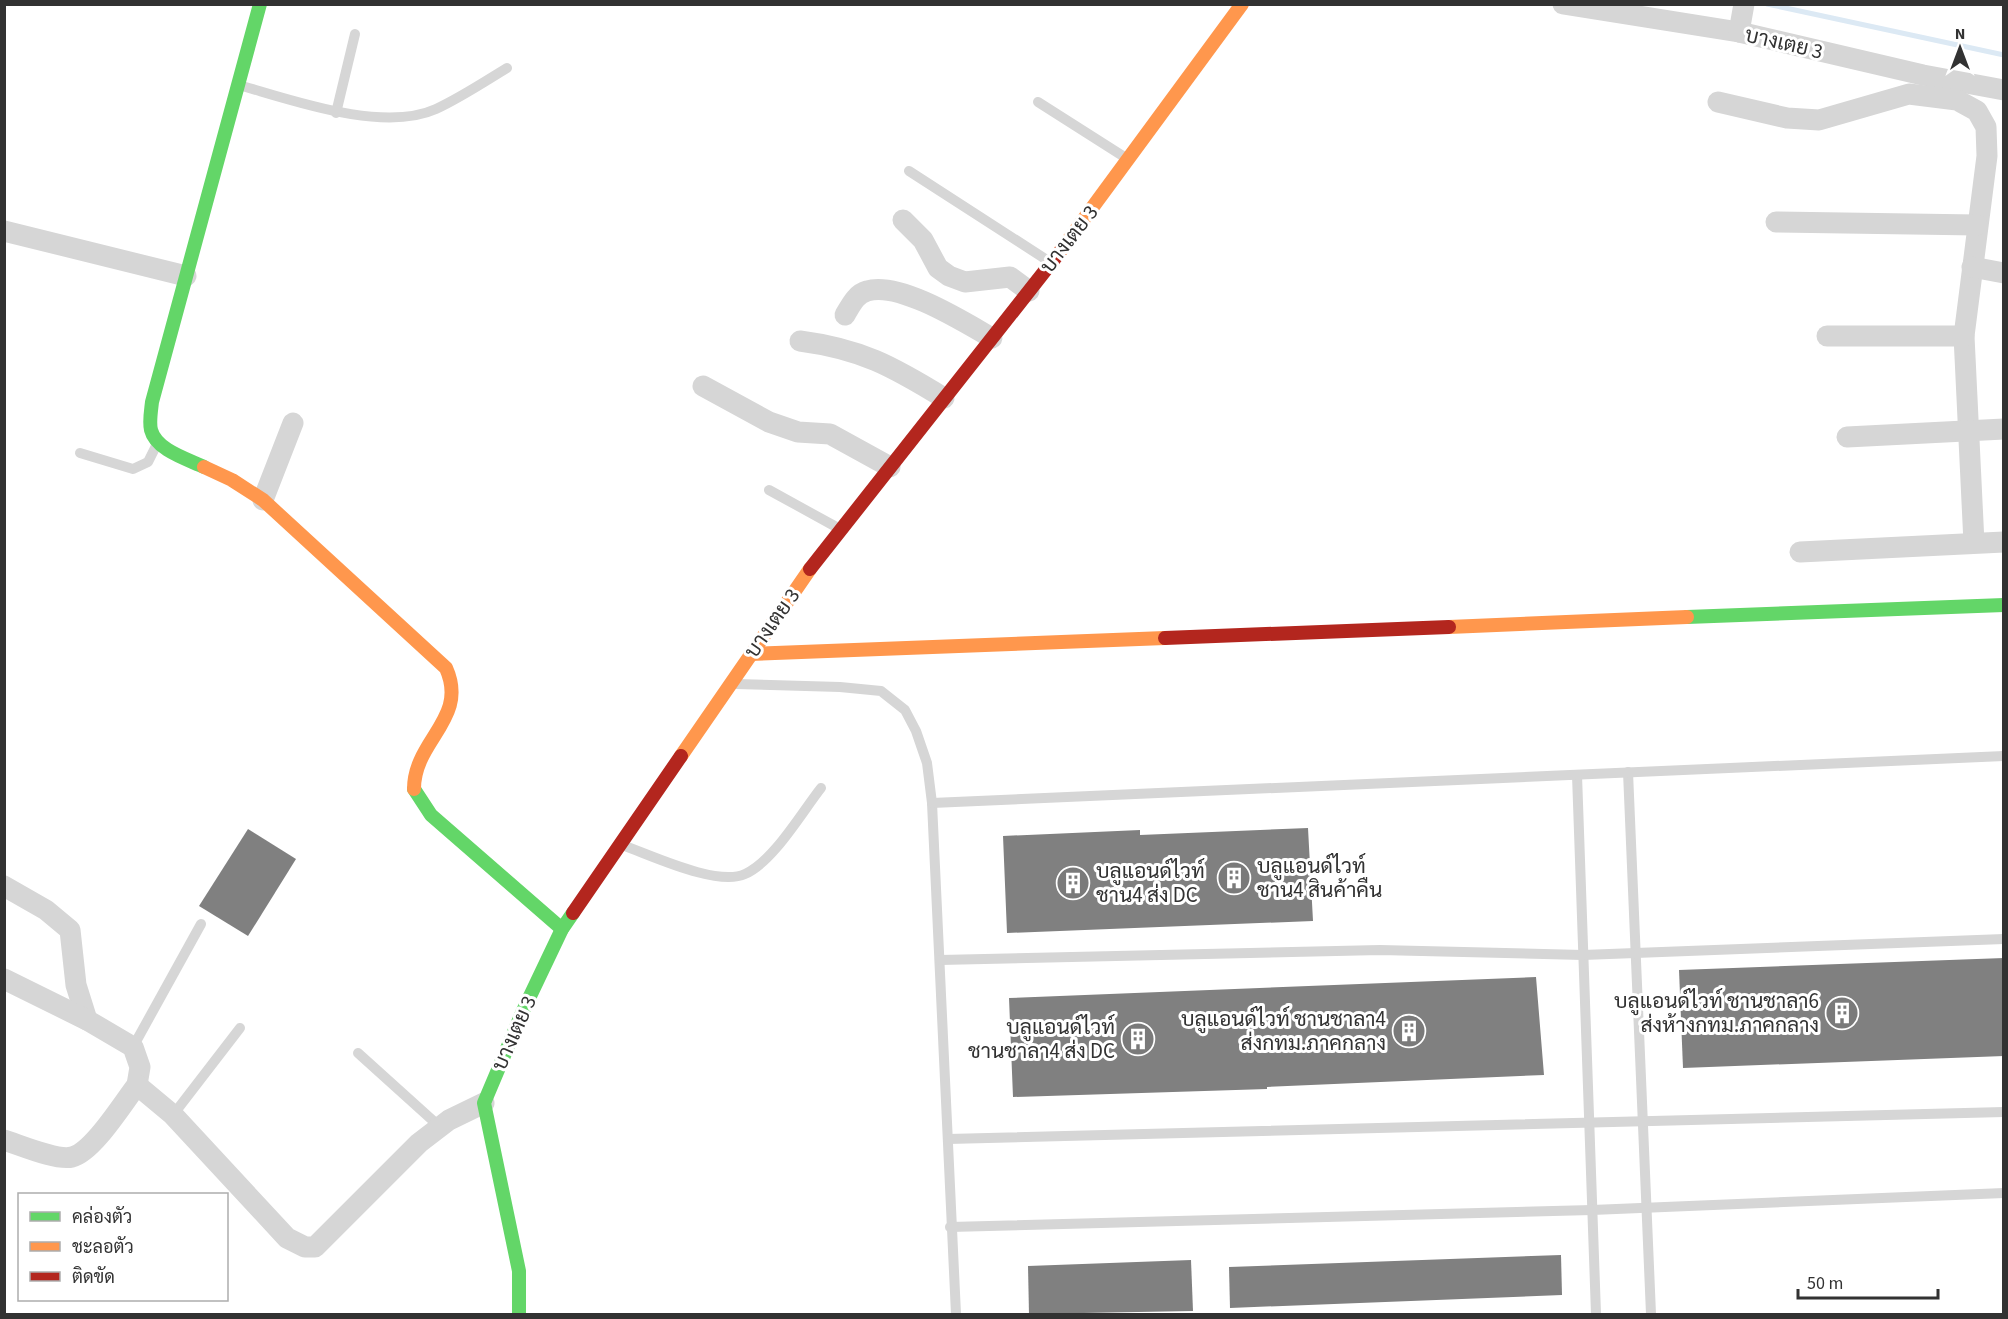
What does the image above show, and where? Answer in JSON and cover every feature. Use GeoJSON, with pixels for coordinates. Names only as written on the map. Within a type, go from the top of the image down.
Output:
{"type":"FeatureCollection","features":[{"type":"Feature","properties":{"kind":"street"},"geometry":{"type":"LineString","coordinates":[[260,4],[149,416],[150,428],[158,442],[167,449],[232,480],[263,500],[446,668],[452,678],[454,704],[417,765],[414,789],[431,815],[562,929]]}},
{"type":"Feature","properties":{"kind":"street","name":"บางเตย 3"},"geometry":{"type":"LineString","coordinates":[[1563,4],[1742,18],[1923,75],[2004,90]]}},
{"type":"Feature","properties":{"kind":"street","name":"บางเตย 3"},"geometry":{"type":"LineString","coordinates":[[483,1102],[562,929],[729,684],[841,529],[1051,263],[1129,160],[1236,7]]}},
{"type":"Feature","properties":{"kind":"street"},"geometry":{"type":"LineString","coordinates":[[1718,102],[1787,118],[1819,120],[1909,94],[1957,100],[1977,111],[1986,127],[1995,158],[1977,225],[1964,336],[1974,543]]}},
{"type":"Feature","properties":{"kind":"street"},"geometry":{"type":"LineString","coordinates":[[903,220],[923,240],[938,268],[949,276],[965,282],[1010,277],[1029,291]]}},
{"type":"Feature","properties":{"kind":"street"},"geometry":{"type":"LineString","coordinates":[[1776,222],[1977,225]]}},
{"type":"Feature","properties":{"kind":"street"},"geometry":{"type":"LineString","coordinates":[[4,231],[186,276]]}},
{"type":"Feature","properties":{"kind":"street"},"geometry":{"type":"LineString","coordinates":[[1972,267],[2004,273]]}},
{"type":"Feature","properties":{"kind":"street"},"geometry":{"type":"LineString","coordinates":[[846,315],[856,297],[866,291],[879,289],[902,294],[992,338]]}},
{"type":"Feature","properties":{"kind":"street"},"geometry":{"type":"LineString","coordinates":[[1827,336],[1964,336]]}},
{"type":"Feature","properties":{"kind":"street"},"geometry":{"type":"LineString","coordinates":[[800,341],[837,346],[868,356],[891,366],[944,398]]}},
{"type":"Feature","properties":{"kind":"street"},"geometry":{"type":"LineString","coordinates":[[703,386],[769,422],[798,432],[830,434],[890,467]]}},
{"type":"Feature","properties":{"kind":"street"},"geometry":{"type":"LineString","coordinates":[[263,500],[292,423]]}},
{"type":"Feature","properties":{"kind":"street"},"geometry":{"type":"LineString","coordinates":[[1847,436],[2004,429]]}},
{"type":"Feature","properties":{"kind":"street"},"geometry":{"type":"LineString","coordinates":[[1800,552],[2004,542]]}},
{"type":"Feature","properties":{"kind":"street"},"geometry":{"type":"LineString","coordinates":[[750,654],[2004,605]]}},
{"type":"Feature","properties":{"kind":"street"},"geometry":{"type":"LineString","coordinates":[[4,886],[46,910],[70,930],[76,985],[87,1020]]}},
{"type":"Feature","properties":{"kind":"street"},"geometry":{"type":"LineString","coordinates":[[4,979],[87,1020],[133,1047],[140,1066],[137,1085],[87,1148],[72,1157],[60,1157],[4,1140]]}},
{"type":"Feature","properties":{"kind":"street"},"geometry":{"type":"LineString","coordinates":[[137,1085],[173,1115],[287,1238],[305,1247],[315,1247],[330,1234],[419,1143],[440,1127],[483,1102],[519,1271],[521,1296],[519,1314]]}},
{"type":"Feature","properties":{"kind":"lane"},"geometry":{"type":"LineString","coordinates":[[336,113],[355,34]]}},
{"type":"Feature","properties":{"kind":"lane"},"geometry":{"type":"LineString","coordinates":[[238,85],[336,113],[406,116],[434,110],[507,68]]}},
{"type":"Feature","properties":{"kind":"lane"},"geometry":{"type":"LineString","coordinates":[[1038,102],[1129,160]]}},
{"type":"Feature","properties":{"kind":"lane"},"geometry":{"type":"LineString","coordinates":[[909,171],[1051,263]]}},
{"type":"Feature","properties":{"kind":"lane"},"geometry":{"type":"LineString","coordinates":[[80,453],[133,469],[148,462],[158,442]]}},
{"type":"Feature","properties":{"kind":"lane"},"geometry":{"type":"LineString","coordinates":[[769,490],[841,529]]}},
{"type":"Feature","properties":{"kind":"lane"},"geometry":{"type":"LineString","coordinates":[[729,684],[840,687],[881,691],[905,710],[916,731],[927,763],[933,804],[950,1227],[956,1314]]}},
{"type":"Feature","properties":{"kind":"lane"},"geometry":{"type":"LineString","coordinates":[[933,804],[2004,756]]}},
{"type":"Feature","properties":{"kind":"lane"},"geometry":{"type":"LineString","coordinates":[[1628,772],[1651,1314]]}},
{"type":"Feature","properties":{"kind":"lane"},"geometry":{"type":"LineString","coordinates":[[1577,775],[1596,1314]]}},
{"type":"Feature","properties":{"kind":"lane"},"geometry":{"type":"LineString","coordinates":[[619,844],[717,878],[745,875],[767,858],[821,788]]}},
{"type":"Feature","properties":{"kind":"lane"},"geometry":{"type":"LineString","coordinates":[[133,1047],[201,924]]}},
{"type":"Feature","properties":{"kind":"lane"},"geometry":{"type":"LineString","coordinates":[[940,960],[1380,950],[1583,955],[2004,939]]}},
{"type":"Feature","properties":{"kind":"lane"},"geometry":{"type":"LineString","coordinates":[[173,1115],[240,1028]]}},
{"type":"Feature","properties":{"kind":"lane"},"geometry":{"type":"LineString","coordinates":[[358,1053],[440,1127]]}},
{"type":"Feature","properties":{"kind":"lane"},"geometry":{"type":"LineString","coordinates":[[948,1139],[2004,1112]]}},
{"type":"Feature","properties":{"kind":"lane"},"geometry":{"type":"LineString","coordinates":[[950,1227],[1592,1209],[2004,1193]]}},
{"type":"Feature","properties":{"kind":"building"},"geometry":{"type":"Polygon","coordinates":[[[1308,828],[1313,921],[1007,933],[1003,836],[1140,830],[1140,835],[1308,828]]]}},
{"type":"Feature","properties":{"kind":"building"},"geometry":{"type":"Polygon","coordinates":[[[248,829],[296,859],[248,936],[199,906],[248,829]]]}},
{"type":"Feature","properties":{"kind":"building","name":"บลูแอนด์ไวท์ ชานชาลา6 ส่งห้างกทม.ภาคกลาง"},"geometry":{"type":"Polygon","coordinates":[[[2004,958],[2004,1056],[1683,1068],[1679,970],[2004,958]]]}},
{"type":"Feature","properties":{"kind":"building"},"geometry":{"type":"Polygon","coordinates":[[[1536,977],[1544,1075],[1267,1087],[1267,1089],[1013,1097],[1009,998],[1536,977]]]}},
{"type":"Feature","properties":{"kind":"building"},"geometry":{"type":"Polygon","coordinates":[[[1561,1255],[1562,1295],[1230,1308],[1229,1267],[1561,1255]]]}},
{"type":"Feature","properties":{"kind":"building"},"geometry":{"type":"Polygon","coordinates":[[[1191,1260],[1193,1311],[1029,1314],[1028,1266],[1191,1260]]]}},
{"type":"Feature","properties":{"kind":"waterway"},"geometry":{"type":"LineString","coordinates":[[1767,4],[2004,55]]}},
{"type":"Feature","properties":{"kind":"traffic: fast"},"geometry":{"type":"LineString","coordinates":[[204,467],[173,453],[159,443],[151,430],[151,409],[260,4]]}},
{"type":"Feature","properties":{"kind":"traffic: fast"},"geometry":{"type":"LineString","coordinates":[[1687,617],[2004,605]]}},
{"type":"Feature","properties":{"kind":"traffic: fast"},"geometry":{"type":"LineString","coordinates":[[414,789],[431,815],[562,929]]}},
{"type":"Feature","properties":{"kind":"traffic: fast"},"geometry":{"type":"LineString","coordinates":[[519,1314],[519,1271],[484,1103],[522,1013],[562,929],[573,913]]}},
{"type":"Feature","properties":{"kind":"traffic: slow"},"geometry":{"type":"LineString","coordinates":[[1059,253],[1242,4]]}},
{"type":"Feature","properties":{"kind":"traffic: slow"},"geometry":{"type":"LineString","coordinates":[[204,467],[232,480],[263,500],[446,668],[451,686],[451,702],[446,716],[422,757],[416,772],[414,789]]}},
{"type":"Feature","properties":{"kind":"traffic: slow"},"geometry":{"type":"LineString","coordinates":[[681,756],[810,569]]}},
{"type":"Feature","properties":{"kind":"traffic: slow"},"geometry":{"type":"LineString","coordinates":[[1449,627],[1687,617]]}},
{"type":"Feature","properties":{"kind":"traffic: slow"},"geometry":{"type":"LineString","coordinates":[[750,654],[1165,638]]}},
{"type":"Feature","properties":{"kind":"traffic: jam"},"geometry":{"type":"LineString","coordinates":[[810,569],[1059,253]]}},
{"type":"Feature","properties":{"kind":"traffic: jam"},"geometry":{"type":"LineString","coordinates":[[1165,638],[1449,627]]}},
{"type":"Feature","properties":{"kind":"traffic: jam"},"geometry":{"type":"LineString","coordinates":[[573,913],[681,756]]}},
{"type":"Feature","properties":{"kind":"place","name":"บลูแอนด์ไวท์ ชาน4 สินค้าคืน"},"geometry":{"type":"Point","coordinates":[1234,878]}},
{"type":"Feature","properties":{"kind":"place","name":"บลูแอนด์ไวท์ ชาน4 ส่ง DC"},"geometry":{"type":"Point","coordinates":[1073,883]}},
{"type":"Feature","properties":{"kind":"place","name":"บลูแอนด์ไวท์ ชานชาลา6 ส่งห้างกทม.ภาคกลาง"},"geometry":{"type":"Point","coordinates":[1842,1013]}},
{"type":"Feature","properties":{"kind":"place","name":"บลูแอนด์ไวท์ ชานชาลา4 ส่งกทม.ภาคกลาง"},"geometry":{"type":"Point","coordinates":[1409,1031]}},
{"type":"Feature","properties":{"kind":"place","name":"บลูแอนด์ไวท์ ชานชาลา4 ส่ง DC"},"geometry":{"type":"Point","coordinates":[1138,1039]}}]}
